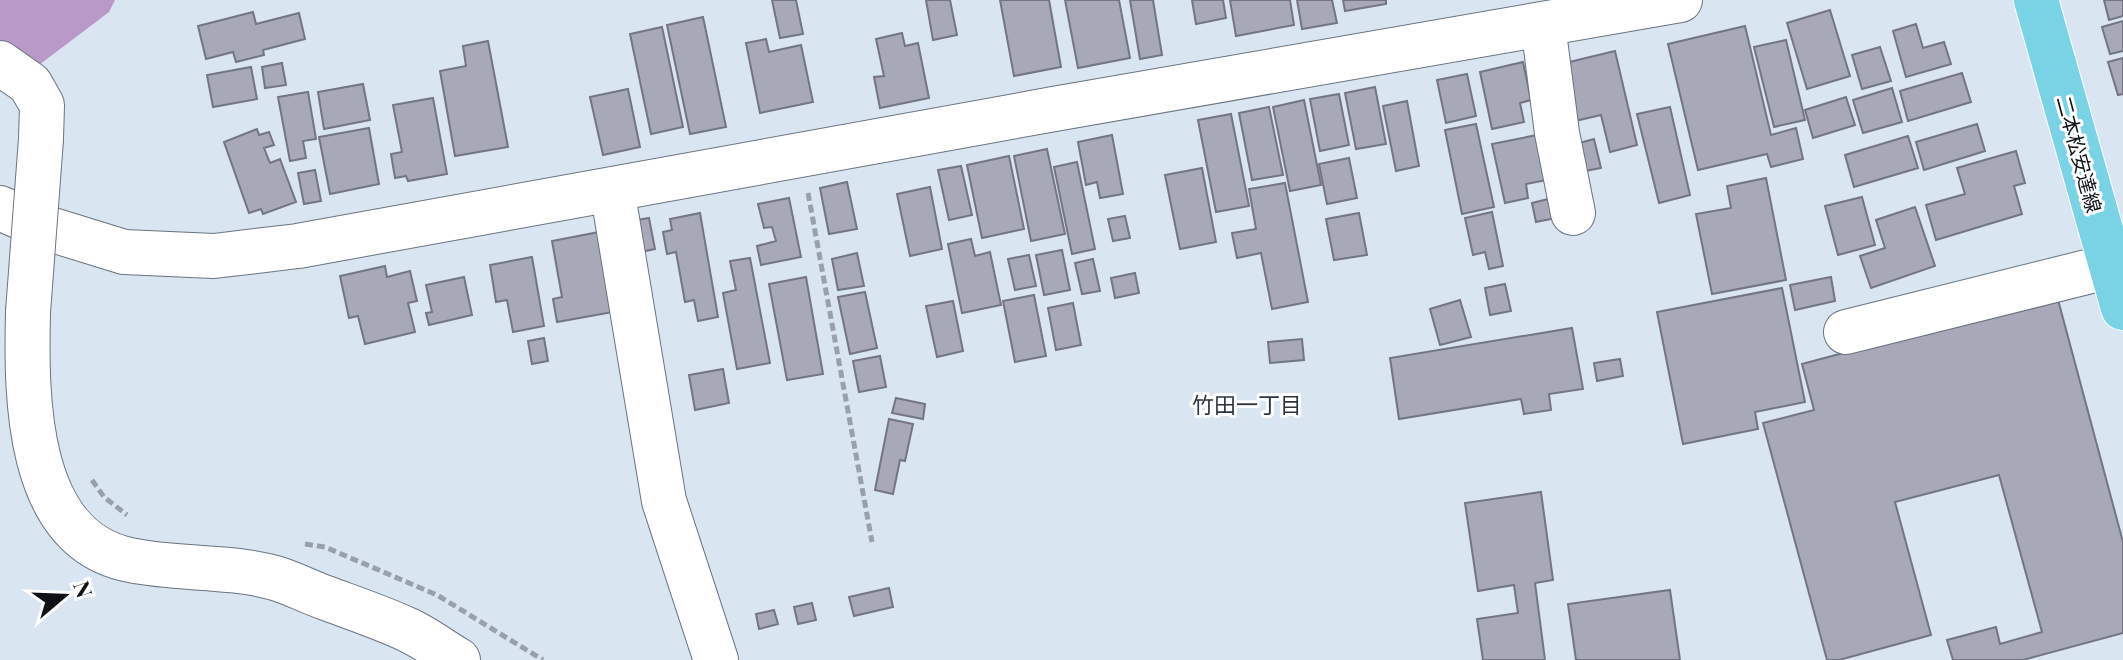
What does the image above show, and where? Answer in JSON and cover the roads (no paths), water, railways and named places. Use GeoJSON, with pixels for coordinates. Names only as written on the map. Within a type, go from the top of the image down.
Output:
{"type":"FeatureCollection","features":[{"type":"Feature","properties":{"kind":"main road","name":"二本松安達線"},"geometry":{"type":"LineString","coordinates":[[2036,0],[2123,308]]}},
{"type":"Feature","properties":{"kind":"street"},"geometry":{"type":"LineString","coordinates":[[0,208],[43,227],[124,252],[214,256],[298,246],[1671,1]]}},
{"type":"Feature","properties":{"kind":"street"},"geometry":{"type":"LineString","coordinates":[[1543,25],[1557,133],[1573,213]]}},
{"type":"Feature","properties":{"kind":"street"},"geometry":{"type":"LineString","coordinates":[[0,63],[30,84],[42,105],[28,312],[29,420],[58,509],[77,531],[113,556],[274,578],[408,630],[458,660]]}},
{"type":"Feature","properties":{"kind":"street"},"geometry":{"type":"LineString","coordinates":[[612,189],[664,501],[716,660]]}},
{"type":"Feature","properties":{"kind":"street"},"geometry":{"type":"LineString","coordinates":[[1846,332],[2111,266]]}},
{"type":"Feature","properties":{"kind":"district","name":"竹田一丁目"},"geometry":{"type":"Point","coordinates":[1247,404]}}]}
